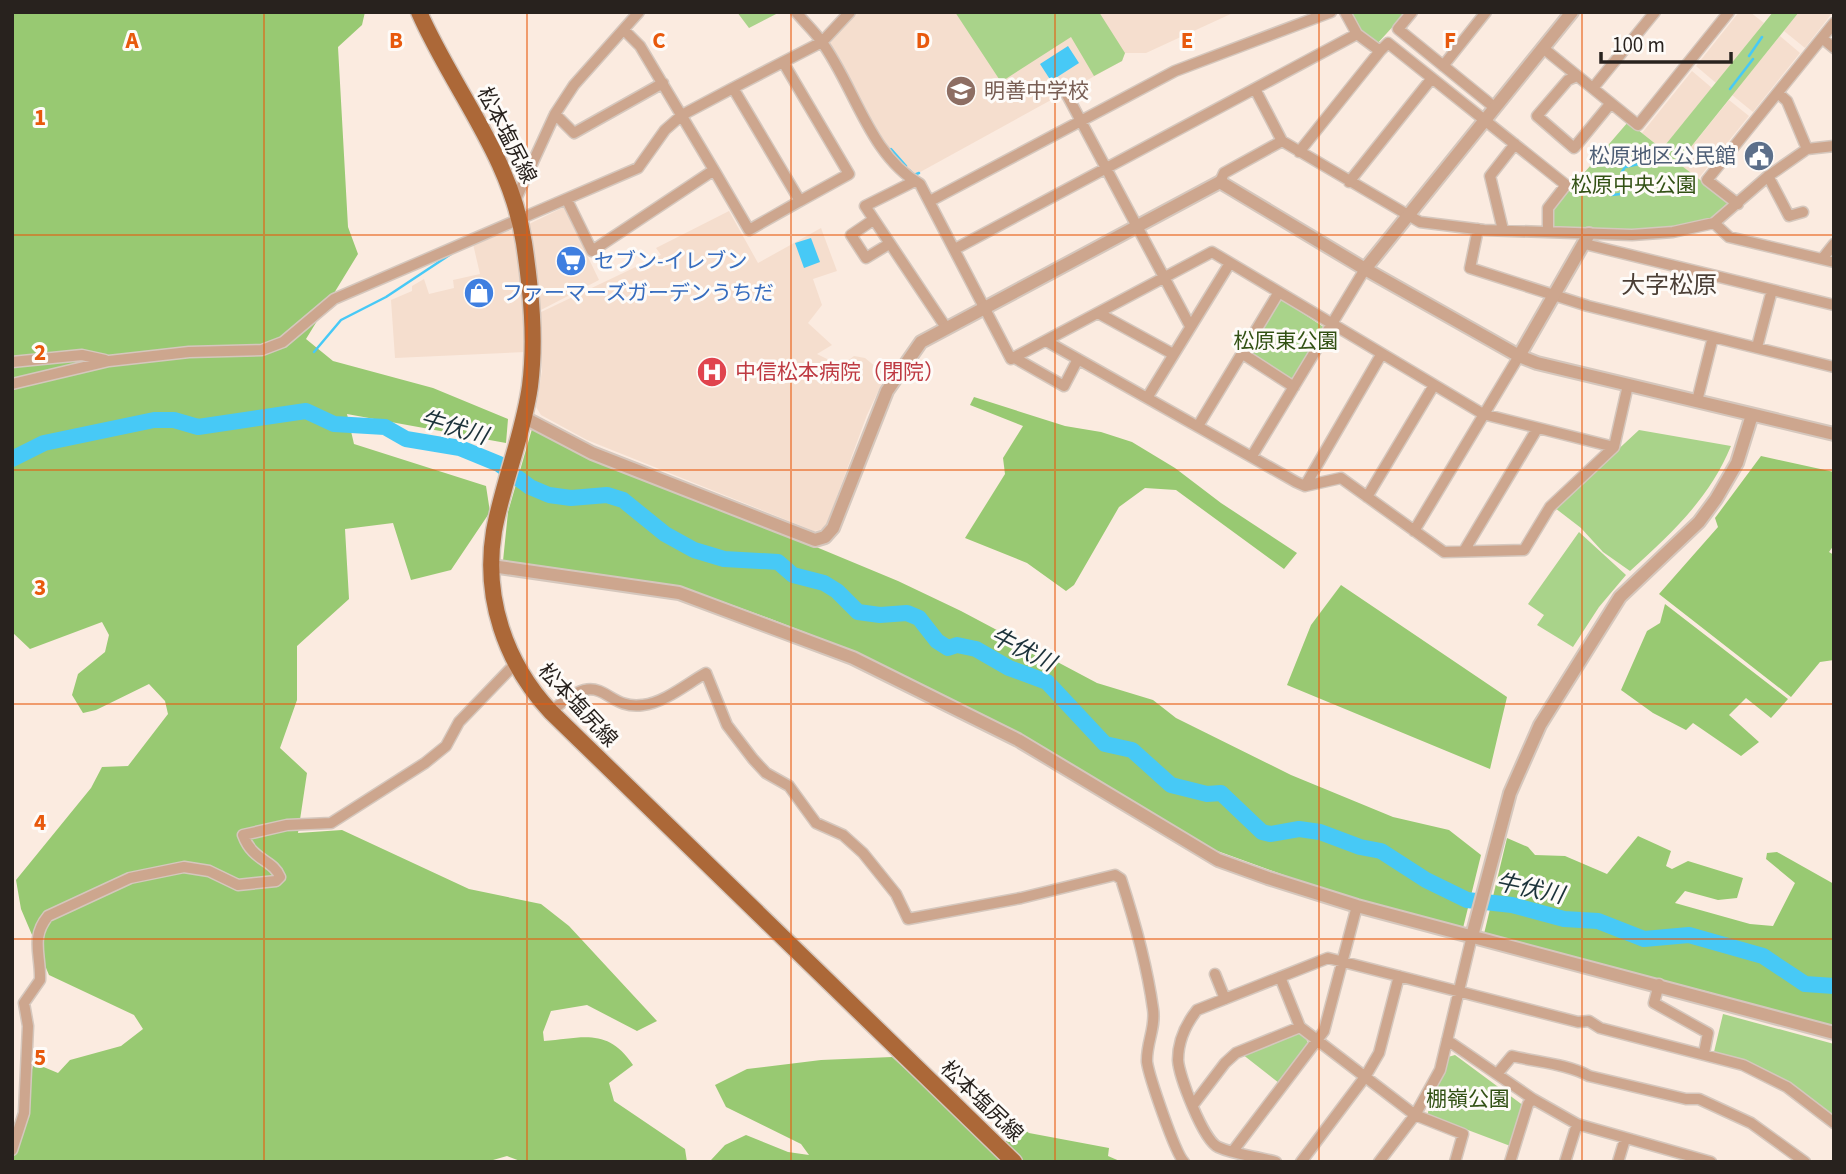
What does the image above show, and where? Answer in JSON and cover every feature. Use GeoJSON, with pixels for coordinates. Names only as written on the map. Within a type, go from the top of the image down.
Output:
{"type":"FeatureCollection","features":[{"type":"Feature","properties":{"kind":"main road","name":"松本塩尻線"},"geometry":{"type":"LineString","coordinates":[[419,12],[487,136],[516,200],[529,281],[533,340],[523,423],[495,529],[491,562],[499,623],[515,664],[531,689],[551,712],[1014,1162]]}},
{"type":"Feature","properties":{"kind":"street"},"geometry":{"type":"LineString","coordinates":[[516,200],[555,114],[574,85],[639,12]]}},
{"type":"Feature","properties":{"kind":"street"},"geometry":{"type":"LineString","coordinates":[[796,12],[822,42],[885,152],[906,171],[930,201],[1013,357],[1064,386],[1078,359]]}},
{"type":"Feature","properties":{"kind":"street"},"geometry":{"type":"LineString","coordinates":[[12,384],[109,361],[189,352],[246,353],[283,342],[334,299],[434,253],[520,221],[638,168],[665,130],[682,116],[822,42],[850,12]]}},
{"type":"Feature","properties":{"kind":"street"},"geometry":{"type":"LineString","coordinates":[[930,201],[1175,71],[1331,12]]}},
{"type":"Feature","properties":{"kind":"street"},"geometry":{"type":"LineString","coordinates":[[1345,12],[1357,34],[1380,51]]}},
{"type":"Feature","properties":{"kind":"street"},"geometry":{"type":"LineString","coordinates":[[1412,12],[1398,29],[1494,107]]}},
{"type":"Feature","properties":{"kind":"street"},"geometry":{"type":"LineString","coordinates":[[1443,66],[1486,12]]}},
{"type":"Feature","properties":{"kind":"street"},"geometry":{"type":"LineString","coordinates":[[1252,456],[1365,269],[1572,12]]}},
{"type":"Feature","properties":{"kind":"street"},"geometry":{"type":"LineString","coordinates":[[1593,88],[1654,12]]}},
{"type":"Feature","properties":{"kind":"street"},"geometry":{"type":"LineString","coordinates":[[1543,48],[1639,125],[1729,12]]}},
{"type":"Feature","properties":{"kind":"street"},"geometry":{"type":"LineString","coordinates":[[1738,204],[1707,180],[1834,23]]}},
{"type":"Feature","properties":{"kind":"street"},"geometry":{"type":"LineString","coordinates":[[624,30],[640,46],[749,230],[849,174],[783,62]]}},
{"type":"Feature","properties":{"kind":"street"},"geometry":{"type":"LineString","coordinates":[[955,249],[1357,34]]}},
{"type":"Feature","properties":{"kind":"street"},"geometry":{"type":"LineString","coordinates":[[1822,38],[1834,48]]}},
{"type":"Feature","properties":{"kind":"street"},"geometry":{"type":"LineString","coordinates":[[1299,152],[1388,43],[1566,186],[1548,208],[1548,231]]}},
{"type":"Feature","properties":{"kind":"street"},"geometry":{"type":"LineString","coordinates":[[1577,76],[1568,80],[1537,116],[1574,148],[1611,103]]}},
{"type":"Feature","properties":{"kind":"street"},"geometry":{"type":"LineString","coordinates":[[1349,182],[1432,78]]}},
{"type":"Feature","properties":{"kind":"street"},"geometry":{"type":"LineString","coordinates":[[555,114],[574,133],[663,83]]}},
{"type":"Feature","properties":{"kind":"street"},"geometry":{"type":"LineString","coordinates":[[733,88],[800,201]]}},
{"type":"Feature","properties":{"kind":"street"},"geometry":{"type":"LineString","coordinates":[[1255,89],[1282,141],[1420,222],[1478,229],[1548,231],[1834,305]]}},
{"type":"Feature","properties":{"kind":"street"},"geometry":{"type":"LineString","coordinates":[[1066,93],[1190,326]]}},
{"type":"Feature","properties":{"kind":"street"},"geometry":{"type":"LineString","coordinates":[[1778,93],[1787,101],[1807,149]]}},
{"type":"Feature","properties":{"kind":"street"},"geometry":{"type":"LineString","coordinates":[[523,423],[592,453],[815,540],[821,539],[833,528],[887,391],[921,342],[1137,224],[1220,182],[1224,173],[1282,141]]}},
{"type":"Feature","properties":{"kind":"street"},"geometry":{"type":"LineString","coordinates":[[1503,230],[1490,176],[1515,144]]}},
{"type":"Feature","properties":{"kind":"street"},"geometry":{"type":"LineString","coordinates":[[1587,239],[1673,232],[1714,223],[1768,176],[1807,149],[1833,149]]}},
{"type":"Feature","properties":{"kind":"street"},"geometry":{"type":"LineString","coordinates":[[567,200],[592,251],[714,170]]}},
{"type":"Feature","properties":{"kind":"street"},"geometry":{"type":"LineString","coordinates":[[1768,176],[1789,216],[1803,212]]}},
{"type":"Feature","properties":{"kind":"street"},"geometry":{"type":"LineString","coordinates":[[915,181],[865,206],[945,327]]}},
{"type":"Feature","properties":{"kind":"street"},"geometry":{"type":"LineString","coordinates":[[1220,182],[1365,269],[1520,356],[1834,435]]}},
{"type":"Feature","properties":{"kind":"street"},"geometry":{"type":"LineString","coordinates":[[873,220],[851,235],[866,258],[889,244]]}},
{"type":"Feature","properties":{"kind":"street"},"geometry":{"type":"LineString","coordinates":[[1714,223],[1730,237],[1834,262]]}},
{"type":"Feature","properties":{"kind":"street"},"geometry":{"type":"LineString","coordinates":[[1478,229],[1470,268],[1554,296],[1834,367]]}},
{"type":"Feature","properties":{"kind":"street"},"geometry":{"type":"LineString","coordinates":[[1413,531],[1520,356],[1587,239]]}},
{"type":"Feature","properties":{"kind":"street"},"geometry":{"type":"LineString","coordinates":[[1822,259],[1834,244]]}},
{"type":"Feature","properties":{"kind":"street"},"geometry":{"type":"LineString","coordinates":[[1013,357],[1212,253],[1483,414],[1614,447]]}},
{"type":"Feature","properties":{"kind":"street"},"geometry":{"type":"LineString","coordinates":[[1147,398],[1230,263]]}},
{"type":"Feature","properties":{"kind":"street"},"geometry":{"type":"LineString","coordinates":[[1757,347],[1772,290]]}},
{"type":"Feature","properties":{"kind":"street"},"geometry":{"type":"LineString","coordinates":[[1198,426],[1279,292]]}},
{"type":"Feature","properties":{"kind":"street"},"geometry":{"type":"LineString","coordinates":[[1098,313],[1173,354]]}},
{"type":"Feature","properties":{"kind":"street"},"geometry":{"type":"LineString","coordinates":[[1697,401],[1713,337]]}},
{"type":"Feature","properties":{"kind":"street"},"geometry":{"type":"LineString","coordinates":[[1046,341],[1305,486],[1340,478],[1444,552],[1524,550],[1550,506],[1614,447],[1628,385]]}},
{"type":"Feature","properties":{"kind":"street"},"geometry":{"type":"LineString","coordinates":[[1243,354],[1294,387]]}},
{"type":"Feature","properties":{"kind":"street"},"geometry":{"type":"LineString","coordinates":[[12,362],[82,355],[109,361]]}},
{"type":"Feature","properties":{"kind":"street"},"geometry":{"type":"LineString","coordinates":[[1305,486],[1381,355]]}},
{"type":"Feature","properties":{"kind":"street"},"geometry":{"type":"LineString","coordinates":[[1367,497],[1434,385]]}},
{"type":"Feature","properties":{"kind":"street"},"geometry":{"type":"LineString","coordinates":[[1379,1162],[1415,1115],[1440,1070],[1491,858],[1510,793],[1540,725],[1620,597],[1699,522],[1716,499],[1737,463],[1752,415]]}},
{"type":"Feature","properties":{"kind":"street"},"geometry":{"type":"LineString","coordinates":[[1464,551],[1537,429]]}},
{"type":"Feature","properties":{"kind":"street"},"geometry":{"type":"LineString","coordinates":[[491,562],[679,593],[853,658],[1018,740],[1218,860],[1357,906],[1472,934],[1834,1033]]}},
{"type":"Feature","properties":{"kind":"street"},"geometry":{"type":"LineString","coordinates":[[12,1150],[23,1113],[28,1027],[24,1003],[40,981],[35,941],[39,927],[48,916],[130,878],[184,867],[209,871],[238,885],[276,881],[280,877],[278,871],[249,851],[243,835],[287,825],[331,823],[343,816],[425,763],[446,746],[459,722],[515,664]]}},
{"type":"Feature","properties":{"kind":"street"},"geometry":{"type":"LineString","coordinates":[[551,712],[568,695],[596,689],[626,703],[643,705],[706,673],[727,725],[753,759],[766,773],[789,786],[806,813],[816,823],[843,835],[863,853],[896,894],[908,919],[1021,898],[1115,875],[1121,879],[1141,943],[1153,1009],[1155,1023],[1148,1051],[1150,1075],[1184,1162]]}},
{"type":"Feature","properties":{"kind":"street"},"geometry":{"type":"LineString","coordinates":[[1233,1151],[1324,1031],[1357,906]]}},
{"type":"Feature","properties":{"kind":"street"},"geometry":{"type":"LineString","coordinates":[[1276,1162],[1216,1146],[1205,1135],[1178,1062],[1180,1045],[1187,1023],[1197,1010],[1328,958],[1341,959],[1578,1022],[1589,1021],[1600,1028],[1743,1065],[1787,1087],[1834,1123]]}},
{"type":"Feature","properties":{"kind":"street"},"geometry":{"type":"LineString","coordinates":[[1215,974],[1225,999]]}},
{"type":"Feature","properties":{"kind":"street"},"geometry":{"type":"LineString","coordinates":[[1301,1162],[1365,1077],[1379,1053],[1399,976]]}},
{"type":"Feature","properties":{"kind":"street"},"geometry":{"type":"LineString","coordinates":[[1280,977],[1300,1027],[1415,1115],[1463,1134],[1455,1162]]}},
{"type":"Feature","properties":{"kind":"street"},"geometry":{"type":"LineString","coordinates":[[1659,984],[1654,1003],[1708,1033],[1704,1053]]}},
{"type":"Feature","properties":{"kind":"street"},"geometry":{"type":"LineString","coordinates":[[1193,1105],[1225,1063],[1236,1054],[1300,1027]]}},
{"type":"Feature","properties":{"kind":"street"},"geometry":{"type":"LineString","coordinates":[[1447,1040],[1532,1099],[1577,1124],[1675,1156],[1711,1162]]}},
{"type":"Feature","properties":{"kind":"street"},"geometry":{"type":"LineString","coordinates":[[1497,1074],[1511,1056],[1566,1069],[1577,1069],[1589,1076],[1674,1096],[1699,1099],[1751,1123],[1805,1162]]}},
{"type":"Feature","properties":{"kind":"street"},"geometry":{"type":"LineString","coordinates":[[1510,1162],[1528,1104],[1532,1099]]}},
{"type":"Feature","properties":{"kind":"street"},"geometry":{"type":"LineString","coordinates":[[1565,1162],[1577,1124]]}},
{"type":"Feature","properties":{"kind":"street"},"geometry":{"type":"LineString","coordinates":[[1618,1162],[1625,1139]]}},
{"type":"Feature","properties":{"kind":"shaded area","name":"明善中学校"},"geometry":{"type":"Polygon","coordinates":[[[857,12],[1235,12],[1146,53],[1125,53],[1122,61],[913,176],[885,144],[829,44],[857,12]]]}},
{"type":"Feature","properties":{"kind":"shaded area"},"geometry":{"type":"Polygon","coordinates":[[[1739,12],[1750,12],[1764,23],[1716,83],[1696,66],[1739,12]]]}},
{"type":"Feature","properties":{"kind":"shaded area"},"geometry":{"type":"Polygon","coordinates":[[[1799,12],[1833,12],[1805,48],[1784,31],[1799,12]]]}},
{"type":"Feature","properties":{"kind":"shaded area"},"geometry":{"type":"Polygon","coordinates":[[[1780,36],[1800,53],[1753,112],[1732,95],[1780,36]]]}},
{"type":"Feature","properties":{"kind":"shaded area"},"geometry":{"type":"Polygon","coordinates":[[[1692,71],[1712,88],[1662,149],[1642,133],[1692,71]]]}},
{"type":"Feature","properties":{"kind":"shaded area"},"geometry":{"type":"Polygon","coordinates":[[[1729,100],[1749,116],[1698,179],[1678,163],[1729,100]]]}},
{"type":"Feature","properties":{"kind":"shaded area"},"geometry":{"type":"Polygon","coordinates":[[[564,207],[599,280],[537,312],[527,225],[564,207]]]}},
{"type":"Feature","properties":{"kind":"shaded area","name":"中信松本病院（閉院）"},"geometry":{"type":"Polygon","coordinates":[[[729,211],[758,263],[821,228],[837,271],[813,279],[822,305],[808,323],[832,345],[817,354],[841,366],[854,356],[865,358],[881,371],[880,380],[883,381],[867,415],[826,526],[820,530],[814,531],[587,440],[541,415],[536,407],[542,371],[539,313],[661,255],[656,248],[729,211]]]}},
{"type":"Feature","properties":{"kind":"shaded area","name":"ファーマーズガーデンうちだ"},"geometry":{"type":"Polygon","coordinates":[[[514,229],[526,309],[526,352],[395,358],[391,300],[412,291],[412,286],[424,279],[429,294],[454,288],[453,280],[480,274],[473,244],[514,229]]]}},
{"type":"Feature","properties":{"kind":"green space"},"geometry":{"type":"Polygon","coordinates":[[[12,12],[365,12],[362,25],[338,47],[348,227],[358,254],[306,339],[333,361],[433,388],[508,419],[506,443],[347,414],[354,444],[486,486],[490,512],[451,570],[411,580],[393,523],[345,529],[349,599],[297,646],[297,700],[280,748],[307,773],[298,833],[342,830],[469,889],[541,904],[569,926],[657,1021],[637,1031],[587,1005],[551,1011],[543,1032],[544,1041],[593,1038],[604,1040],[624,1053],[633,1065],[609,1083],[614,1101],[685,1149],[687,1162],[523,1162],[507,1156],[486,1162],[12,1162],[12,1133],[34,1063],[58,1073],[70,1060],[121,1046],[143,1029],[134,1015],[49,975],[21,909],[16,880],[91,788],[102,767],[128,766],[168,714],[165,701],[149,684],[96,710],[83,713],[72,695],[78,674],[105,652],[109,635],[102,622],[30,649],[12,632],[12,12]]]}},
{"type":"Feature","properties":{"kind":"green space"},"geometry":{"type":"Polygon","coordinates":[[[737,12],[780,12],[749,28],[737,12]]]}},
{"type":"Feature","properties":{"kind":"green space"},"geometry":{"type":"Polygon","coordinates":[[[955,12],[1099,12],[1125,53],[1122,61],[1094,76],[1071,37],[1001,82],[955,12]]]}},
{"type":"Feature","properties":{"kind":"green space"},"geometry":{"type":"Polygon","coordinates":[[[1349,12],[1406,12],[1377,44],[1358,28],[1349,12]]]}},
{"type":"Feature","properties":{"kind":"green space","name":"松原中央公園"},"geometry":{"type":"Polygon","coordinates":[[[1773,12],[1799,12],[1678,163],[1729,202],[1729,207],[1692,226],[1669,230],[1621,233],[1554,230],[1551,226],[1553,209],[1628,122],[1662,149],[1773,12]]]}},
{"type":"Feature","properties":{"kind":"green space","name":"松原東公園"},"geometry":{"type":"Polygon","coordinates":[[[1283,300],[1325,328],[1294,379],[1251,355],[1249,351],[1278,302],[1283,300]]]}},
{"type":"Feature","properties":{"kind":"green space"},"geometry":{"type":"Polygon","coordinates":[[[974,397],[1065,426],[1101,432],[1132,442],[1175,468],[1221,503],[1297,553],[1284,569],[1176,490],[1145,488],[1119,507],[1074,585],[1066,591],[1027,563],[965,538],[1005,474],[1003,458],[1023,426],[970,405],[974,397]]]}},
{"type":"Feature","properties":{"kind":"green space"},"geometry":{"type":"Polygon","coordinates":[[[538,428],[586,455],[628,474],[749,519],[898,581],[1097,683],[1153,700],[1176,718],[1291,775],[1393,817],[1449,830],[1481,855],[1463,928],[1345,897],[1201,845],[1027,739],[833,643],[771,619],[691,590],[503,561],[508,512],[532,429],[538,428]]]}},
{"type":"Feature","properties":{"kind":"green space"},"geometry":{"type":"Polygon","coordinates":[[[1639,430],[1731,446],[1712,483],[1688,514],[1630,571],[1603,552],[1581,528],[1555,508],[1639,430]]]}},
{"type":"Feature","properties":{"kind":"green space"},"geometry":{"type":"Polygon","coordinates":[[[1761,456],[1834,472],[1834,545],[1829,552],[1834,555],[1834,660],[1820,662],[1791,697],[1659,594],[1718,527],[1715,518],[1761,456]]]}},
{"type":"Feature","properties":{"kind":"green space"},"geometry":{"type":"Polygon","coordinates":[[[1579,532],[1626,575],[1599,607],[1573,647],[1537,625],[1544,615],[1528,604],[1579,532]]]}},
{"type":"Feature","properties":{"kind":"green space"},"geometry":{"type":"Polygon","coordinates":[[[1341,585],[1507,697],[1490,769],[1287,685],[1311,625],[1341,585]]]}},
{"type":"Feature","properties":{"kind":"green space"},"geometry":{"type":"Polygon","coordinates":[[[1665,604],[1788,699],[1771,718],[1746,698],[1729,715],[1759,742],[1741,756],[1693,723],[1686,730],[1653,713],[1621,690],[1647,631],[1660,623],[1665,604]]]}},
{"type":"Feature","properties":{"kind":"green space"},"geometry":{"type":"Polygon","coordinates":[[[1638,836],[1671,851],[1666,866],[1672,869],[1688,861],[1743,878],[1737,898],[1718,900],[1685,891],[1675,903],[1750,924],[1773,926],[1795,883],[1766,859],[1767,853],[1777,852],[1834,884],[1834,1028],[1709,992],[1484,934],[1507,838],[1528,847],[1535,855],[1565,856],[1607,874],[1638,836]]]}},
{"type":"Feature","properties":{"kind":"green space"},"geometry":{"type":"Polygon","coordinates":[[[1723,1014],[1834,1044],[1834,1118],[1777,1079],[1714,1052],[1723,1014]]]}},
{"type":"Feature","properties":{"kind":"green space"},"geometry":{"type":"Polygon","coordinates":[[[1295,1033],[1302,1033],[1309,1044],[1279,1083],[1242,1054],[1295,1033]]]}},
{"type":"Feature","properties":{"kind":"green space","name":"棚嶺公園"},"geometry":{"type":"Polygon","coordinates":[[[1455,1055],[1524,1106],[1513,1147],[1428,1115],[1430,1102],[1448,1057],[1455,1055]]]}},
{"type":"Feature","properties":{"kind":"green space"},"geometry":{"type":"Polygon","coordinates":[[[892,1057],[980,1137],[1002,1162],[711,1160],[725,1145],[746,1135],[788,1152],[809,1155],[801,1144],[726,1107],[715,1085],[747,1069],[821,1060],[892,1057]]]}},
{"type":"Feature","properties":{"kind":"green space"},"geometry":{"type":"Polygon","coordinates":[[[1004,1114],[1029,1133],[1109,1148],[1108,1156],[1122,1162],[1019,1162],[1004,1145],[1010,1133],[1004,1114]]]}},
{"type":"Feature","properties":{"kind":"water"},"geometry":{"type":"Polygon","coordinates":[[[1068,46],[1079,63],[1051,81],[1040,64],[1068,46]]]}},
{"type":"Feature","properties":{"kind":"water"},"geometry":{"type":"Polygon","coordinates":[[[811,238],[820,262],[804,268],[795,243],[811,238]]]}},
{"type":"Feature","properties":{"kind":"waterway"},"geometry":{"type":"LineString","coordinates":[[1749,56],[1762,37]]}},
{"type":"Feature","properties":{"kind":"waterway"},"geometry":{"type":"LineString","coordinates":[[1730,89],[1753,59]]}},
{"type":"Feature","properties":{"kind":"waterway"},"geometry":{"type":"LineString","coordinates":[[891,149],[906,166]]}},
{"type":"Feature","properties":{"kind":"waterway"},"geometry":{"type":"LineString","coordinates":[[1588,179],[1590,177],[1612,195],[1620,194],[1624,187],[1622,172],[1625,167],[1639,164]]}},
{"type":"Feature","properties":{"kind":"waterway"},"geometry":{"type":"LineString","coordinates":[[909,170],[914,175],[919,173]]}},
{"type":"Feature","properties":{"kind":"waterway"},"geometry":{"type":"LineString","coordinates":[[314,352],[341,320],[386,297],[451,254]]}},
{"type":"Feature","properties":{"kind":"waterway","name":"牛伏川"},"geometry":{"type":"LineString","coordinates":[[12,459],[44,443],[154,420],[174,420],[198,427],[306,411],[334,424],[385,427],[406,439],[460,448],[499,464],[530,487],[549,495],[571,498],[607,495],[623,500],[665,534],[694,550],[724,559],[778,562],[793,575],[824,583],[837,591],[858,612],[880,615],[907,613],[919,618],[937,641],[948,648],[957,645],[976,649],[1009,668],[1047,682],[1105,744],[1132,750],[1171,785],[1207,794],[1221,793],[1262,832],[1270,834],[1299,829],[1320,832],[1360,847],[1381,851],[1426,880],[1467,900],[1512,905],[1564,919],[1598,921],[1644,939],[1689,935],[1763,956],[1805,984],[1834,986]]}},
{"type":"Feature","properties":{"kind":"place","name":"明善中学校"},"geometry":{"type":"Point","coordinates":[961,91]}},
{"type":"Feature","properties":{"kind":"place","name":"松原地区公民館"},"geometry":{"type":"Point","coordinates":[1759,156]}},
{"type":"Feature","properties":{"kind":"place","name":"セブン-イレブン"},"geometry":{"type":"Point","coordinates":[571,261]}},
{"type":"Feature","properties":{"kind":"place","name":"ファーマーズガーデンうちだ"},"geometry":{"type":"Point","coordinates":[479,293]}},
{"type":"Feature","properties":{"kind":"place","name":"中信松本病院（閉院）"},"geometry":{"type":"Point","coordinates":[712,372]}},
{"type":"Feature","properties":{"kind":"district","name":"大字松原"},"geometry":{"type":"Point","coordinates":[1669,285]}}]}
